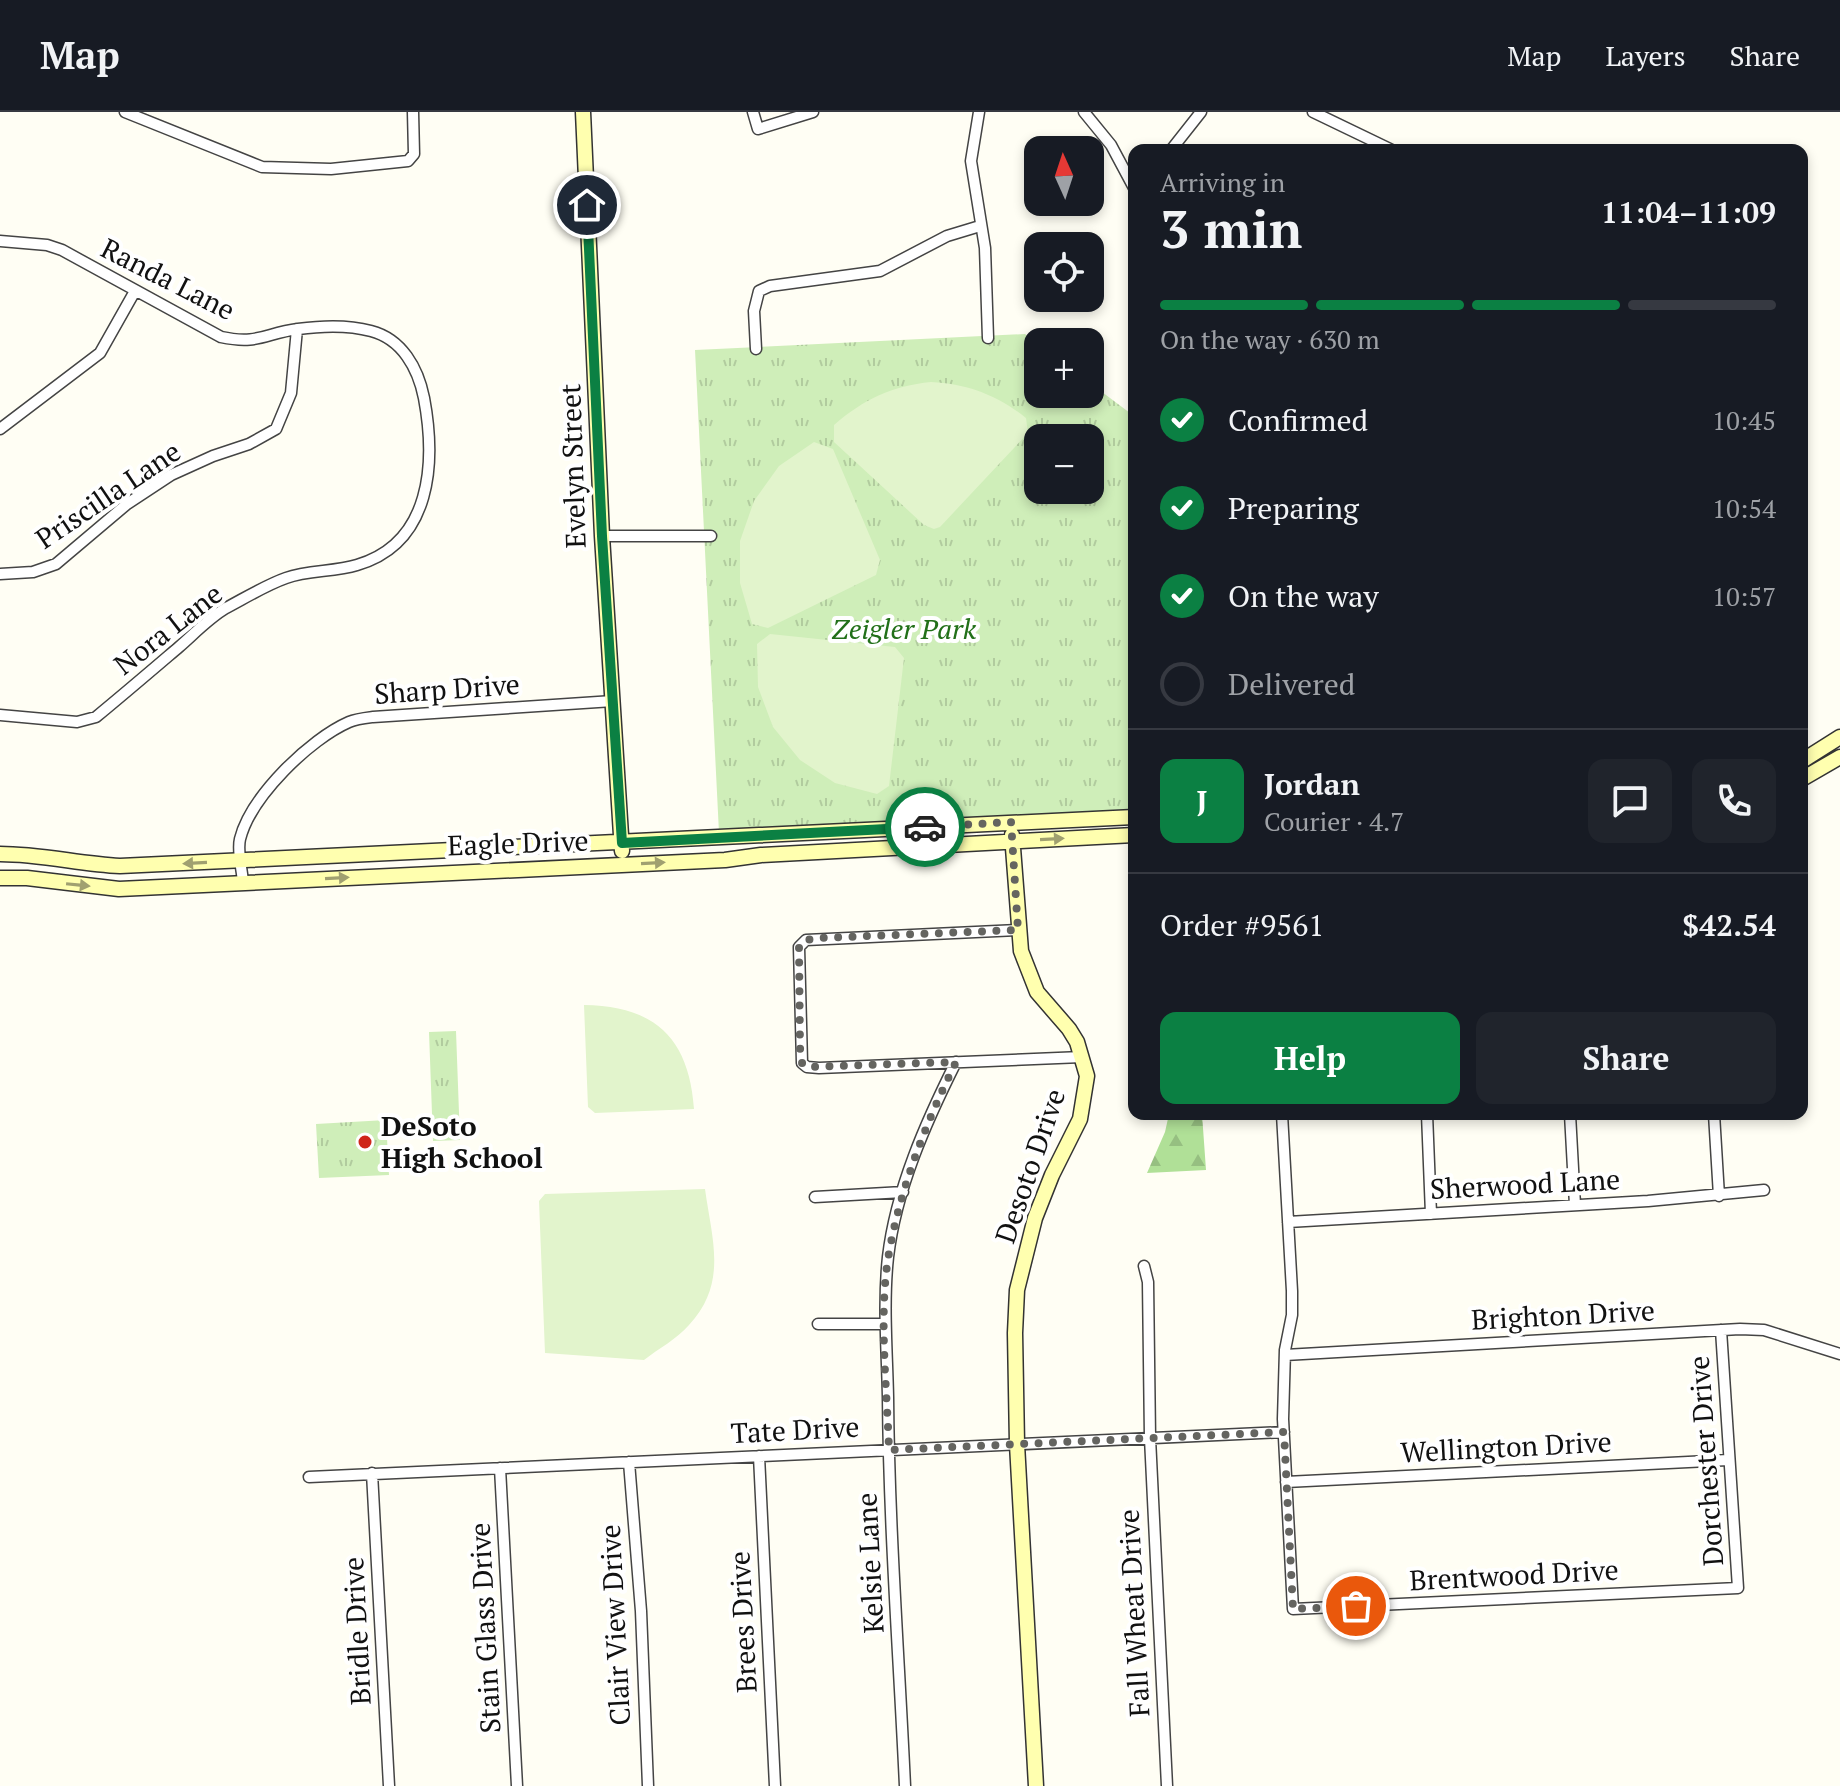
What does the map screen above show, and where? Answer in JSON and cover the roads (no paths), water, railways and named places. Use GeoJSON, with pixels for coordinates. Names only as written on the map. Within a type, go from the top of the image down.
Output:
{"type":"FeatureCollection","features":[{"type":"Feature","properties":{"kind":"street"},"geometry":{"type":"LineString","coordinates":[[125,112],[262,167],[331,169],[408,161],[414,154],[413,112]]}},
{"type":"Feature","properties":{"kind":"street","name":"Evelyn Street"},"geometry":{"type":"LineString","coordinates":[[583,112],[602,536],[623,865]]}},
{"type":"Feature","properties":{"kind":"street"},"geometry":{"type":"LineString","coordinates":[[753,112],[758,129],[813,112]]}},
{"type":"Feature","properties":{"kind":"street"},"geometry":{"type":"LineString","coordinates":[[979,112],[971,161],[985,248],[988,338]]}},
{"type":"Feature","properties":{"kind":"street"},"geometry":{"type":"LineString","coordinates":[[1084,112],[1111,145],[1128,173]]}},
{"type":"Feature","properties":{"kind":"street"},"geometry":{"type":"LineString","coordinates":[[1176,144],[1201,112]]}},
{"type":"Feature","properties":{"kind":"street"},"geometry":{"type":"LineString","coordinates":[[1313,112],[1380,144]]}},
{"type":"Feature","properties":{"kind":"street"},"geometry":{"type":"LineString","coordinates":[[756,349],[754,311],[759,291],[770,286],[880,271],[947,236],[980,226]]}},
{"type":"Feature","properties":{"kind":"street","name":"Randa Lane"},"geometry":{"type":"LineString","coordinates":[[0,241],[47,245],[62,250],[221,337],[241,341],[260,340],[297,329],[373,331],[406,351],[424,395]]}},
{"type":"Feature","properties":{"kind":"street"},"geometry":{"type":"LineString","coordinates":[[0,429],[100,353],[135,291]]}},
{"type":"Feature","properties":{"kind":"street","name":"Priscilla Lane"},"geometry":{"type":"LineString","coordinates":[[0,574],[33,572],[56,564],[127,504],[171,475],[249,444],[276,429],[291,393],[297,329]]}},
{"type":"Feature","properties":{"kind":"street","name":"Nora Lane"},"geometry":{"type":"LineString","coordinates":[[0,715],[77,722],[96,717],[223,610],[286,578],[357,565],[395,547],[413,524],[424,497],[429,456],[424,395]]}},
{"type":"Feature","properties":{"kind":"street"},"geometry":{"type":"LineString","coordinates":[[602,536],[711,536]]}},
{"type":"Feature","properties":{"kind":"street","name":"Sharp Drive"},"geometry":{"type":"LineString","coordinates":[[243,882],[239,840],[273,783],[316,741],[351,720],[613,701]]}},
{"type":"Feature","properties":{"kind":"street"},"geometry":{"type":"LineString","coordinates":[[1808,757],[1840,737]]}},
{"type":"Feature","properties":{"kind":"street"},"geometry":{"type":"LineString","coordinates":[[1808,776],[1840,757]]}},
{"type":"Feature","properties":{"kind":"street","name":"Eagle Drive"},"geometry":{"type":"LineString","coordinates":[[0,854],[26,854],[93,865],[120,866],[1128,817]]}},
{"type":"Feature","properties":{"kind":"street","name":"Desoto Drive"},"geometry":{"type":"LineString","coordinates":[[1011,822],[1021,951],[1037,992],[1069,1029],[1087,1076],[1080,1119],[1035,1218],[1017,1290],[1017,1444],[1036,1786]]}},
{"type":"Feature","properties":{"kind":"street"},"geometry":{"type":"LineString","coordinates":[[871,849],[931,837],[966,835],[968,825]]}},
{"type":"Feature","properties":{"kind":"street","name":"Eagle Drive"},"geometry":{"type":"LineString","coordinates":[[0,878],[27,878],[119,889],[623,865],[1128,835]]}},
{"type":"Feature","properties":{"kind":"street"},"geometry":{"type":"LineString","coordinates":[[732,837],[733,859]]}},
{"type":"Feature","properties":{"kind":"street"},"geometry":{"type":"LineString","coordinates":[[440,851],[442,872]]}},
{"type":"Feature","properties":{"kind":"street"},"geometry":{"type":"LineString","coordinates":[[1018,930],[806,940],[799,947],[802,1063],[807,1067],[1082,1057]]}},
{"type":"Feature","properties":{"kind":"street","name":"Kelsie Lane"},"geometry":{"type":"LineString","coordinates":[[905,1786],[889,1450],[885,1324],[888,1256],[903,1192],[925,1126],[956,1062]]}},
{"type":"Feature","properties":{"kind":"street"},"geometry":{"type":"LineString","coordinates":[[1282,1120],[1292,1315],[1285,1355],[1286,1482]]}},
{"type":"Feature","properties":{"kind":"street"},"geometry":{"type":"LineString","coordinates":[[1427,1120],[1431,1214]]}},
{"type":"Feature","properties":{"kind":"street"},"geometry":{"type":"LineString","coordinates":[[1570,1120],[1575,1205]]}},
{"type":"Feature","properties":{"kind":"street"},"geometry":{"type":"LineString","coordinates":[[1714,1120],[1719,1196]]}},
{"type":"Feature","properties":{"kind":"street","name":"Sherwood Lane"},"geometry":{"type":"LineString","coordinates":[[1288,1222],[1719,1196],[1764,1190]]}},
{"type":"Feature","properties":{"kind":"street"},"geometry":{"type":"LineString","coordinates":[[815,1197],[903,1192]]}},
{"type":"Feature","properties":{"kind":"street","name":"Fall Wheat Drive"},"geometry":{"type":"LineString","coordinates":[[1144,1266],[1148,1282],[1150,1438],[1167,1786]]}},
{"type":"Feature","properties":{"kind":"street"},"geometry":{"type":"LineString","coordinates":[[818,1324],[885,1324]]}},
{"type":"Feature","properties":{"kind":"street","name":"Brighton Drive"},"geometry":{"type":"LineString","coordinates":[[1285,1355],[1721,1330],[1764,1330],[1840,1354]]}},
{"type":"Feature","properties":{"kind":"street","name":"Dorchester Drive"},"geometry":{"type":"LineString","coordinates":[[1721,1330],[1738,1588]]}},
{"type":"Feature","properties":{"kind":"street","name":"Tate Drive"},"geometry":{"type":"LineString","coordinates":[[309,1477],[1284,1432]]}},
{"type":"Feature","properties":{"kind":"street","name":"Brees Drive"},"geometry":{"type":"LineString","coordinates":[[759,1456],[775,1786]]}},
{"type":"Feature","properties":{"kind":"street","name":"Wellington Drive"},"geometry":{"type":"LineString","coordinates":[[1286,1482],[1728,1460]]}},
{"type":"Feature","properties":{"kind":"street","name":"Clair View Drive"},"geometry":{"type":"LineString","coordinates":[[629,1462],[641,1611],[648,1786]]}},
{"type":"Feature","properties":{"kind":"street","name":"Stain Glass Drive"},"geometry":{"type":"LineString","coordinates":[[500,1468],[517,1786]]}},
{"type":"Feature","properties":{"kind":"street","name":"Bridle Drive"},"geometry":{"type":"LineString","coordinates":[[372,1473],[389,1786]]}},
{"type":"Feature","properties":{"kind":"street","name":"Brentwood Drive"},"geometry":{"type":"LineString","coordinates":[[1286,1482],[1293,1609],[1738,1588]]}},
{"type":"Feature","properties":{"kind":"place","name":"DeSoto High School"},"geometry":{"type":"Point","coordinates":[365,1142]}},
{"type":"Feature","properties":{"kind":"park label","name":"Zeigler Park"},"geometry":{"type":"Point","coordinates":[904,629]}}]}
